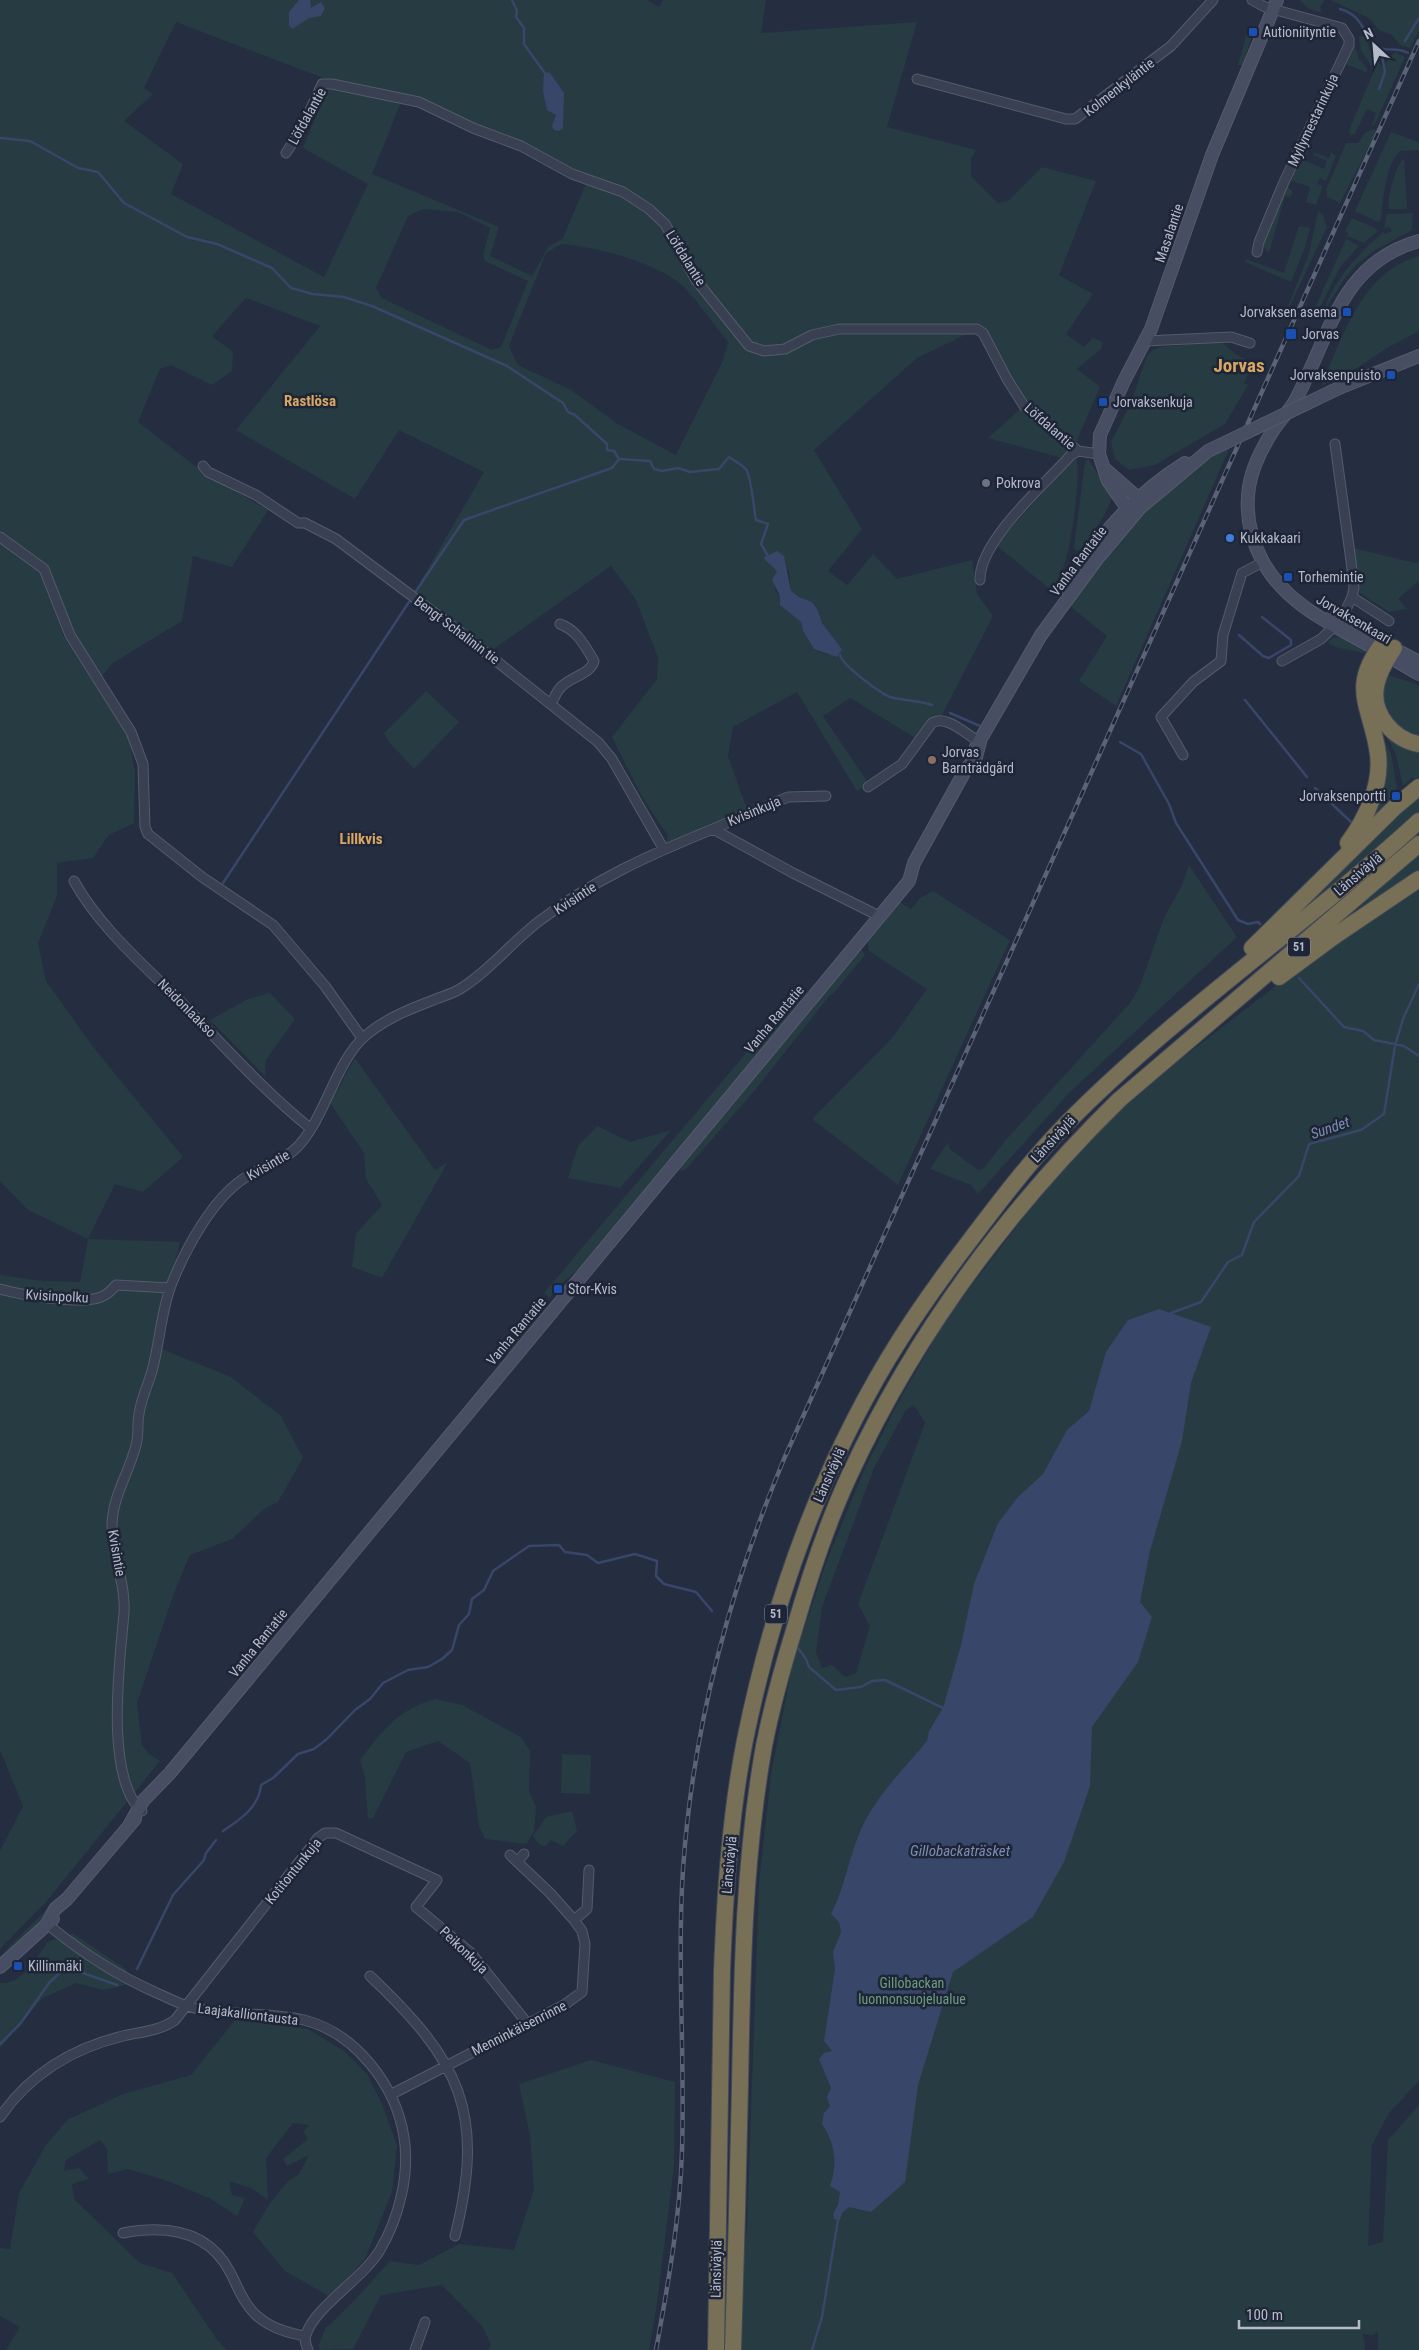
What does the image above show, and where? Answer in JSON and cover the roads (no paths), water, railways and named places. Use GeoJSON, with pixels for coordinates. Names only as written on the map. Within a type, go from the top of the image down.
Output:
{"type":"FeatureCollection","features":[{"type":"Feature","properties":{"kind":"highway"},"geometry":{"type":"LineString","coordinates":[[1386,649],[1376,688],[1379,711],[1382,719],[1396,734],[1419,744]]}},
{"type":"Feature","properties":{"kind":"highway"},"geometry":{"type":"LineString","coordinates":[[1330,871],[1358,830],[1374,791],[1378,755],[1364,695],[1365,680],[1371,660],[1386,649]]}},
{"type":"Feature","properties":{"kind":"highway"},"geometry":{"type":"LineString","coordinates":[[1190,1013],[1237,962],[1419,787]]}},
{"type":"Feature","properties":{"kind":"highway","name":"Länsiväylä"},"geometry":{"type":"LineString","coordinates":[[716,2350],[719,2097],[725,1913],[730,1844],[745,1740],[771,1632],[789,1573],[816,1504],[857,1416],[887,1360],[927,1298],[1018,1176],[1052,1139],[1106,1086],[1419,821]]}},
{"type":"Feature","properties":{"kind":"highway","name":"Länsiväylä"},"geometry":{"type":"LineString","coordinates":[[733,2350],[742,1972],[751,1846],[765,1744],[776,1693],[809,1580],[849,1476],[880,1415],[940,1312],[1038,1184],[1112,1107],[1177,1048],[1419,844]]}},
{"type":"Feature","properties":{"kind":"highway"},"geometry":{"type":"LineString","coordinates":[[1177,1048],[1217,1025],[1336,934],[1419,879]]}},
{"type":"Feature","properties":{"kind":"main road","name":"Masalantie"},"geometry":{"type":"LineString","coordinates":[[1101,460],[1100,435],[1104,423],[1145,341],[1187,230],[1212,154],[1277,3]]}},
{"type":"Feature","properties":{"kind":"main road","name":"Jorvaksenkaari"},"geometry":{"type":"LineString","coordinates":[[1419,241],[1383,256],[1367,267],[1353,283],[1339,304],[1294,403],[1265,445],[1252,475],[1247,506],[1252,536],[1263,562],[1285,593],[1301,606],[1338,623],[1386,649],[1419,662]]}},
{"type":"Feature","properties":{"kind":"main road"},"geometry":{"type":"LineString","coordinates":[[1366,376],[1419,346]]}},
{"type":"Feature","properties":{"kind":"main road"},"geometry":{"type":"LineString","coordinates":[[1101,460],[1139,503],[1173,470],[1208,451],[1341,387],[1419,356]]}},
{"type":"Feature","properties":{"kind":"main road"},"geometry":{"type":"LineString","coordinates":[[1101,460],[1108,481],[1127,508]]}},
{"type":"Feature","properties":{"kind":"main road","name":"Vanha Rantatie"},"geometry":{"type":"LineString","coordinates":[[1041,635],[1052,608],[1101,535],[1127,508],[1139,503]]}},
{"type":"Feature","properties":{"kind":"main road","name":"Vanha Rantatie"},"geometry":{"type":"LineString","coordinates":[[0,1968],[60,1914],[67,1900],[141,1810],[154,1799],[158,1787],[897,893],[909,881],[914,863],[965,771],[970,754],[980,742],[1041,635],[1139,503]]}},
{"type":"Feature","properties":{"kind":"main road","name":"Jorvaksenkaari"},"geometry":{"type":"LineString","coordinates":[[1386,649],[1419,674]]}},
{"type":"Feature","properties":{"kind":"street","name":"Kolmenkyläntie"},"geometry":{"type":"LineString","coordinates":[[917,79],[1066,119],[1075,119],[1171,46],[1213,0]]}},
{"type":"Feature","properties":{"kind":"street"},"geometry":{"type":"LineString","coordinates":[[1252,0],[1277,3]]}},
{"type":"Feature","properties":{"kind":"street","name":"Myllymestarinkuja"},"geometry":{"type":"LineString","coordinates":[[1257,252],[1259,242],[1284,182],[1349,45],[1349,38],[1342,28],[1277,3]]}},
{"type":"Feature","properties":{"kind":"street","name":"Löfdalantie"},"geometry":{"type":"LineString","coordinates":[[286,153],[301,130],[322,84],[338,85],[419,102],[474,128],[521,146],[572,174],[623,192],[649,209],[664,224],[696,280],[749,346],[764,351],[785,350],[812,335],[839,329],[977,329],[983,333],[1007,379],[1024,406],[1078,451],[1101,460]]}},
{"type":"Feature","properties":{"kind":"street"},"geometry":{"type":"LineString","coordinates":[[1145,341],[1231,337],[1250,343]]}},
{"type":"Feature","properties":{"kind":"street"},"geometry":{"type":"LineString","coordinates":[[1282,661],[1322,639],[1338,623],[1352,597],[1354,588],[1351,561],[1335,444]]}},
{"type":"Feature","properties":{"kind":"street"},"geometry":{"type":"LineString","coordinates":[[980,580],[984,557],[996,537],[1071,455],[1078,451]]}},
{"type":"Feature","properties":{"kind":"street","name":"Bengt Schalinin tie"},"geometry":{"type":"LineString","coordinates":[[203,466],[208,472],[256,495],[298,523],[305,523],[336,539],[551,704],[604,748],[663,848]]}},
{"type":"Feature","properties":{"kind":"street"},"geometry":{"type":"LineString","coordinates":[[0,537],[44,569],[70,635],[132,732],[144,764],[145,827],[148,834],[202,877],[273,925],[325,986],[362,1038]]}},
{"type":"Feature","properties":{"kind":"street"},"geometry":{"type":"LineString","coordinates":[[1183,755],[1162,717],[1193,682],[1221,661],[1223,635],[1242,573],[1263,562]]}},
{"type":"Feature","properties":{"kind":"street"},"geometry":{"type":"LineString","coordinates":[[1352,597],[1389,621]]}},
{"type":"Feature","properties":{"kind":"street"},"geometry":{"type":"LineString","coordinates":[[551,704],[560,687],[587,670],[593,665],[594,661],[576,635],[568,627],[560,624]]}},
{"type":"Feature","properties":{"kind":"street"},"geometry":{"type":"LineString","coordinates":[[868,787],[902,764],[932,723],[937,720],[945,720],[980,742]]}},
{"type":"Feature","properties":{"kind":"street","name":"Kvisinkuja"},"geometry":{"type":"LineString","coordinates":[[713,829],[788,797],[826,796]]}},
{"type":"Feature","properties":{"kind":"street"},"geometry":{"type":"LineString","coordinates":[[713,829],[793,873],[879,916]]}},
{"type":"Feature","properties":{"kind":"street","name":"Kvisintie"},"geometry":{"type":"LineString","coordinates":[[141,1810],[129,1794],[124,1776],[118,1731],[118,1680],[124,1605],[112,1526],[116,1496],[131,1464],[138,1440],[139,1414],[151,1372],[170,1288],[180,1265],[217,1203],[230,1188],[247,1176],[292,1153],[303,1141],[348,1058],[362,1038],[384,1022],[405,1011],[459,990],[480,974],[520,936],[555,910],[616,872],[663,848],[713,829]]}},
{"type":"Feature","properties":{"kind":"street","name":"Neidonlaakso"},"geometry":{"type":"LineString","coordinates":[[74,881],[88,905],[141,961],[236,1058],[310,1128]]}},
{"type":"Feature","properties":{"kind":"street","name":"Kvisinpolku"},"geometry":{"type":"LineString","coordinates":[[0,1289],[24,1295],[82,1299],[100,1298],[116,1285],[170,1288]]}},
{"type":"Feature","properties":{"kind":"street","name":"Kotitontunkuja"},"geometry":{"type":"LineString","coordinates":[[187,2006],[318,1838],[325,1833],[336,1833],[436,1880]]}},
{"type":"Feature","properties":{"kind":"street"},"geometry":{"type":"LineString","coordinates":[[517,1862],[524,1854]]}},
{"type":"Feature","properties":{"kind":"street"},"geometry":{"type":"LineString","coordinates":[[510,1855],[550,1893],[574,1920],[587,1909],[589,1870]]}},
{"type":"Feature","properties":{"kind":"street","name":"Peikonkuja"},"geometry":{"type":"LineString","coordinates":[[436,1880],[416,1907],[470,1952],[510,1999],[527,2023]]}},
{"type":"Feature","properties":{"kind":"street","name":"Menninkäisenrinne"},"geometry":{"type":"LineString","coordinates":[[392,2094],[564,2005],[582,1992],[585,1944],[582,1931],[574,1920]]}},
{"type":"Feature","properties":{"kind":"street","name":"Laajakalliontausta"},"geometry":{"type":"LineString","coordinates":[[47,1924],[118,1975],[187,2006],[229,2013],[293,2018],[314,2024],[340,2039],[370,2062],[392,2094],[401,2124],[406,2151],[405,2176],[395,2216],[387,2236],[370,2264],[319,2315],[305,2336]]}},
{"type":"Feature","properties":{"kind":"street"},"geometry":{"type":"LineString","coordinates":[[370,1976],[409,2013],[446,2065],[456,2084],[462,2104],[468,2146],[465,2197],[455,2236]]}},
{"type":"Feature","properties":{"kind":"street"},"geometry":{"type":"LineString","coordinates":[[0,2116],[30,2083],[58,2060],[101,2041],[167,2025],[175,2020],[187,2006]]}},
{"type":"Feature","properties":{"kind":"street"},"geometry":{"type":"LineString","coordinates":[[123,2233],[148,2228],[186,2233],[203,2241],[225,2263],[243,2299],[256,2316],[278,2329],[305,2336],[308,2350]]}},
{"type":"Feature","properties":{"kind":"street"},"geometry":{"type":"LineString","coordinates":[[415,2350],[425,2322]]}},
{"type":"Feature","properties":{"kind":"water"},"geometry":{"type":"Polygon","coordinates":[[[299,0],[310,0],[311,8],[321,2],[325,8],[321,16],[309,18],[292,29],[289,25],[289,12],[299,0]]]}},
{"type":"Feature","properties":{"kind":"water"},"geometry":{"type":"Polygon","coordinates":[[[544,72],[550,73],[564,93],[563,128],[559,131],[554,130],[552,126],[556,115],[547,110],[543,91],[544,72]]]}},
{"type":"Feature","properties":{"kind":"water"},"geometry":{"type":"Polygon","coordinates":[[[777,551],[784,556],[791,591],[799,597],[812,602],[818,610],[822,623],[842,649],[837,657],[814,649],[803,631],[801,622],[780,605],[780,596],[772,580],[777,571],[763,558],[777,551]]]}},
{"type":"Feature","properties":{"kind":"water","name":"Gillobackaträsket"},"geometry":{"type":"Polygon","coordinates":[[[1159,1309],[1211,1327],[1191,1383],[1182,1441],[1150,1551],[1140,1602],[1152,1617],[1138,1662],[1092,1727],[1090,1786],[1064,1862],[1033,1917],[953,1972],[918,2085],[905,2182],[871,2212],[849,2207],[842,2213],[840,2220],[834,2219],[833,2214],[838,2205],[840,2192],[830,2186],[834,2170],[834,2154],[830,2139],[822,2124],[824,2113],[830,2106],[827,2097],[831,2088],[819,2059],[824,2053],[832,2051],[824,2041],[835,1969],[833,1952],[841,1932],[839,1922],[831,1914],[855,1844],[872,1809],[889,1785],[927,1741],[929,1731],[943,1708],[961,1645],[974,1584],[998,1523],[1018,1497],[1043,1474],[1067,1430],[1089,1411],[1106,1352],[1128,1320],[1159,1309]]]}},
{"type":"Feature","properties":{"kind":"waterway"},"geometry":{"type":"LineString","coordinates":[[512,0],[517,11],[516,17],[524,28],[524,44],[544,72]]}},
{"type":"Feature","properties":{"kind":"waterway"},"geometry":{"type":"LineString","coordinates":[[1340,9],[1354,16],[1368,37],[1378,47],[1408,53]]}},
{"type":"Feature","properties":{"kind":"waterway"},"geometry":{"type":"LineString","coordinates":[[1405,41],[1419,18]]}},
{"type":"Feature","properties":{"kind":"waterway"},"geometry":{"type":"LineString","coordinates":[[1379,89],[1385,72],[1382,56],[1384,50]]}},
{"type":"Feature","properties":{"kind":"waterway"},"geometry":{"type":"LineString","coordinates":[[0,138],[30,141],[78,168],[98,172],[124,203],[187,237],[217,244],[272,268],[291,288],[313,294],[344,297],[372,306],[507,366],[563,403],[568,412],[575,415],[607,444],[607,450],[614,451],[619,459],[650,461],[654,469],[662,471],[678,468],[690,472],[719,469],[729,457],[744,467],[748,473],[756,520],[768,524],[761,544],[768,556]]}},
{"type":"Feature","properties":{"kind":"waterway"},"geometry":{"type":"LineString","coordinates":[[416,591],[464,520],[612,468],[619,459]]}},
{"type":"Feature","properties":{"kind":"waterway"},"geometry":{"type":"LineString","coordinates":[[223,883],[409,602]]}},
{"type":"Feature","properties":{"kind":"waterway"},"geometry":{"type":"LineString","coordinates":[[1239,635],[1263,656],[1269,658],[1291,645],[1291,640],[1262,617]]}},
{"type":"Feature","properties":{"kind":"waterway"},"geometry":{"type":"LineString","coordinates":[[840,655],[842,660],[854,672],[870,685],[890,697],[932,705]]}},
{"type":"Feature","properties":{"kind":"waterway"},"geometry":{"type":"LineString","coordinates":[[1245,700],[1307,777]]}},
{"type":"Feature","properties":{"kind":"waterway"},"geometry":{"type":"LineString","coordinates":[[950,713],[980,726]]}},
{"type":"Feature","properties":{"kind":"waterway"},"geometry":{"type":"LineString","coordinates":[[1120,742],[1141,754],[1169,804],[1176,823],[1238,920],[1248,924],[1258,922],[1260,924]]}},
{"type":"Feature","properties":{"kind":"waterway"},"geometry":{"type":"LineString","coordinates":[[1315,788],[1351,822]]}},
{"type":"Feature","properties":{"kind":"waterway"},"geometry":{"type":"LineString","coordinates":[[1299,978],[1344,1027],[1363,1031],[1374,1040],[1404,1046],[1419,1056]]}},
{"type":"Feature","properties":{"kind":"waterway","name":"Sundet"},"geometry":{"type":"LineString","coordinates":[[1171,1313],[1201,1302],[1228,1262],[1242,1255],[1254,1222],[1299,1176],[1309,1144],[1361,1130],[1384,1114],[1395,1046],[1403,1019],[1419,984]]}},
{"type":"Feature","properties":{"kind":"waterway"},"geometry":{"type":"LineString","coordinates":[[223,1831],[253,1806],[260,1793],[261,1785],[273,1778],[298,1754],[314,1749],[327,1739],[355,1710],[370,1699],[383,1683],[408,1670],[428,1667],[442,1659],[452,1650],[459,1625],[469,1614],[472,1599],[484,1590],[493,1571],[529,1546],[559,1545],[565,1552],[587,1555],[598,1563],[635,1554],[657,1561],[656,1576],[664,1584],[696,1592],[712,1611]]}},
{"type":"Feature","properties":{"kind":"waterway"},"geometry":{"type":"LineString","coordinates":[[798,1648],[809,1667],[836,1690],[861,1687],[872,1681],[885,1680],[943,1708]]}},
{"type":"Feature","properties":{"kind":"waterway"},"geometry":{"type":"LineString","coordinates":[[137,1969],[173,1895],[204,1860],[206,1853],[216,1840]]}},
{"type":"Feature","properties":{"kind":"waterway"},"geometry":{"type":"LineString","coordinates":[[0,2044],[20,2024],[49,1983],[66,1967],[117,1985]]}},
{"type":"Feature","properties":{"kind":"waterway"},"geometry":{"type":"LineString","coordinates":[[812,2350],[822,2317],[838,2220]]}},
{"type":"Feature","properties":{"kind":"railway"},"geometry":{"type":"LineString","coordinates":[[656,2350],[673,2251],[681,2176],[683,2116],[681,1904],[688,1816],[695,1763],[705,1711],[717,1660],[746,1559],[784,1459],[1419,41]]}},
{"type":"Feature","properties":{"kind":"place","name":"Autioniityntie"},"geometry":{"type":"Point","coordinates":[1253,32]}},
{"type":"Feature","properties":{"kind":"place","name":"Jorvaksen asema"},"geometry":{"type":"Point","coordinates":[1347,312]}},
{"type":"Feature","properties":{"kind":"place","name":"Jorvas"},"geometry":{"type":"Point","coordinates":[1291,334]}},
{"type":"Feature","properties":{"kind":"place","name":"Jorvaksenpuisto"},"geometry":{"type":"Point","coordinates":[1391,375]}},
{"type":"Feature","properties":{"kind":"place","name":"Jorvaksenkuja"},"geometry":{"type":"Point","coordinates":[1103,402]}},
{"type":"Feature","properties":{"kind":"place","name":"Pokrova"},"geometry":{"type":"Point","coordinates":[986,483]}},
{"type":"Feature","properties":{"kind":"place","name":"Kukkakaari"},"geometry":{"type":"Point","coordinates":[1230,538]}},
{"type":"Feature","properties":{"kind":"place","name":"Torhemintie"},"geometry":{"type":"Point","coordinates":[1288,577]}},
{"type":"Feature","properties":{"kind":"place","name":"Jorvas Barnträdgård"},"geometry":{"type":"Point","coordinates":[932,760]}},
{"type":"Feature","properties":{"kind":"place","name":"Jorvaksenportti"},"geometry":{"type":"Point","coordinates":[1396,796]}},
{"type":"Feature","properties":{"kind":"place","name":"Stor-Kvis"},"geometry":{"type":"Point","coordinates":[558,1289]}},
{"type":"Feature","properties":{"kind":"place","name":"Killinmäki"},"geometry":{"type":"Point","coordinates":[18,1966]}},
{"type":"Feature","properties":{"kind":"district","name":"Jorvas"},"geometry":{"type":"Point","coordinates":[1239,365]}},
{"type":"Feature","properties":{"kind":"district","name":"Rastlösa"},"geometry":{"type":"Point","coordinates":[310,401]}},
{"type":"Feature","properties":{"kind":"district","name":"Lillkvis"},"geometry":{"type":"Point","coordinates":[361,839]}},
{"type":"Feature","properties":{"kind":"park label","name":"Gillobackan luonnonsuojelualue"},"geometry":{"type":"Point","coordinates":[912,1992]}}]}
